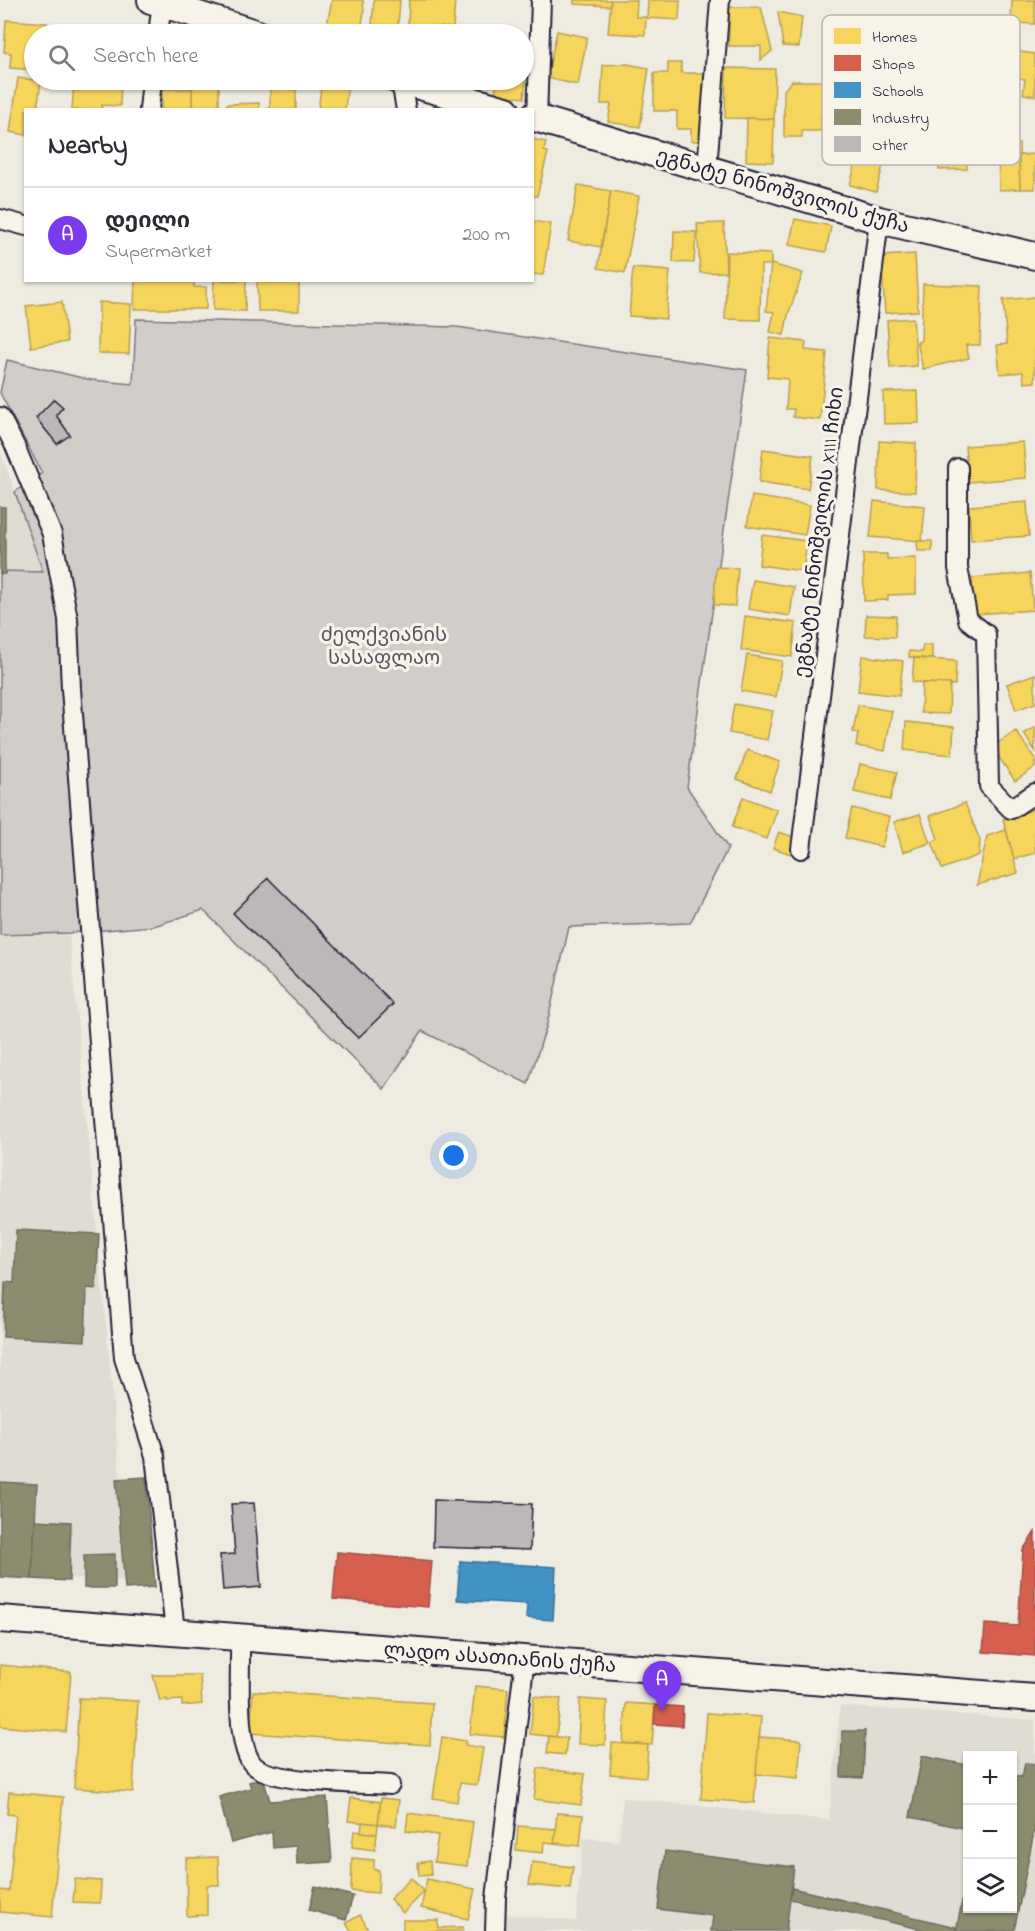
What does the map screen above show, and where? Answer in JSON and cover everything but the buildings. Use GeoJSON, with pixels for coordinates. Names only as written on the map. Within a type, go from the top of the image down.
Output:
{"type":"FeatureCollection","features":[{"type":"Feature","properties":{"kind":"main road"},"geometry":{"type":"LineString","coordinates":[[156,2],[226,24]]}},
{"type":"Feature","properties":{"kind":"main road"},"geometry":{"type":"LineString","coordinates":[[435,90],[499,108]]}},
{"type":"Feature","properties":{"kind":"main road","name":"ეგნატე ნინოშვილის ქუჩა"},"geometry":{"type":"LineString","coordinates":[[535,118],[879,220],[1035,256]]}},
{"type":"Feature","properties":{"kind":"main road","name":"ლადო ასათიანის ქუჩა"},"geometry":{"type":"LineString","coordinates":[[0,1619],[1035,1698]]}},
{"type":"Feature","properties":{"kind":"street"},"geometry":{"type":"LineString","coordinates":[[535,118],[541,0]]}},
{"type":"Feature","properties":{"kind":"street"},"geometry":{"type":"LineString","coordinates":[[707,169],[720,0]]}},
{"type":"Feature","properties":{"kind":"street"},"geometry":{"type":"LineString","coordinates":[[156,2],[157,24]]}},
{"type":"Feature","properties":{"kind":"street"},"geometry":{"type":"LineString","coordinates":[[149,108],[151,90]]}},
{"type":"Feature","properties":{"kind":"street"},"geometry":{"type":"LineString","coordinates":[[402,90],[406,108]]}},
{"type":"Feature","properties":{"kind":"street"},"geometry":{"type":"LineString","coordinates":[[0,219],[24,225]]}},
{"type":"Feature","properties":{"kind":"street","name":"ეგნატე ნინოშვილის XIII ჩიხი"},"geometry":{"type":"LineString","coordinates":[[801,849],[879,220]]}},
{"type":"Feature","properties":{"kind":"street"},"geometry":{"type":"LineString","coordinates":[[0,417],[15,446],[52,534],[68,619],[72,699],[124,1358],[155,1456],[175,1631]]}},
{"type":"Feature","properties":{"kind":"street"},"geometry":{"type":"LineString","coordinates":[[958,468],[958,568],[968,620],[986,634],[989,786],[1011,809],[1035,793]]}},
{"type":"Feature","properties":{"kind":"street"},"geometry":{"type":"LineString","coordinates":[[240,1638],[242,1730],[246,1750],[252,1764],[262,1772],[281,1778],[390,1785]]}},
{"type":"Feature","properties":{"kind":"street"},"geometry":{"type":"LineString","coordinates":[[495,1931],[496,1898],[525,1658]]}},
{"type":"Feature","properties":{"kind":"shaded area"},"geometry":{"type":"Polygon","coordinates":[[[0,451],[15,492],[43,572],[0,571],[0,451]]]}},
{"type":"Feature","properties":{"kind":"shaded area"},"geometry":{"type":"Polygon","coordinates":[[[69,933],[130,1581],[0,1575],[0,935],[69,933]]]}},
{"type":"Feature","properties":{"kind":"shaded area"},"geometry":{"type":"Polygon","coordinates":[[[840,1706],[1035,1720],[1035,1931],[503,1931],[504,1914],[576,1921],[583,1838],[619,1841],[623,1798],[829,1820],[840,1706]]]}},
{"type":"Feature","properties":{"kind":"green space","name":"ძელქვიანის სასაფლაო"},"geometry":{"type":"Polygon","coordinates":[[[136,319],[457,327],[747,370],[687,787],[728,848],[690,923],[569,927],[547,1024],[528,1084],[422,1031],[384,1089],[203,910],[154,926],[69,933],[0,935],[0,571],[43,572],[15,492],[42,473],[0,393],[7,360],[91,380],[133,384],[136,319]]]}},
{"type":"Feature","properties":{"kind":"place","name":"დეილი"},"geometry":{"type":"Point","coordinates":[662,1711]}}]}
